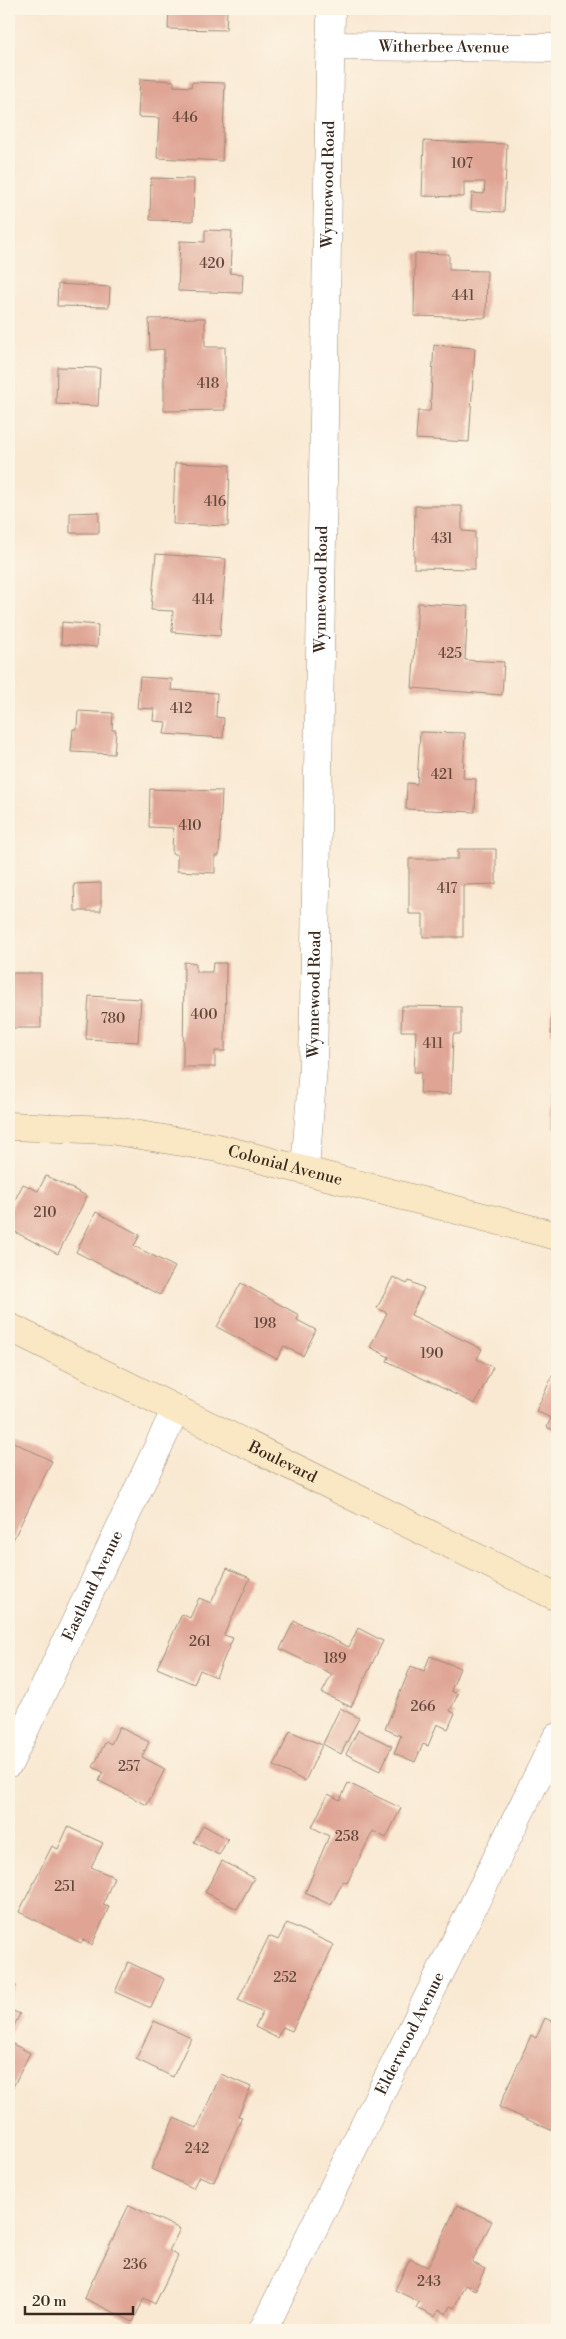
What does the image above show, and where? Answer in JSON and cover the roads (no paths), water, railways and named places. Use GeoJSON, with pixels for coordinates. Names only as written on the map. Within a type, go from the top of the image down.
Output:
{"type":"FeatureCollection","features":[{"type":"Feature","properties":{"kind":"street","name":"Wynnewood Road"},"geometry":{"type":"LineString","coordinates":[[305,1170],[313,1067],[331,9]]}},
{"type":"Feature","properties":{"kind":"street","name":"Witherbee Avenue"},"geometry":{"type":"LineString","coordinates":[[330,46],[557,48]]}},
{"type":"Feature","properties":{"kind":"street","name":"Colonial Avenue"},"geometry":{"type":"LineString","coordinates":[[9,1126],[110,1130],[218,1148],[557,1236]]}},
{"type":"Feature","properties":{"kind":"street","name":"Boulevard"},"geometry":{"type":"LineString","coordinates":[[9,1327],[557,1597]]}},
{"type":"Feature","properties":{"kind":"street","name":"Eastland Avenue"},"geometry":{"type":"LineString","coordinates":[[9,1763],[176,1409]]}},
{"type":"Feature","properties":{"kind":"street","name":"Elderwood Avenue"},"geometry":{"type":"LineString","coordinates":[[263,2330],[557,1737]]}}]}
